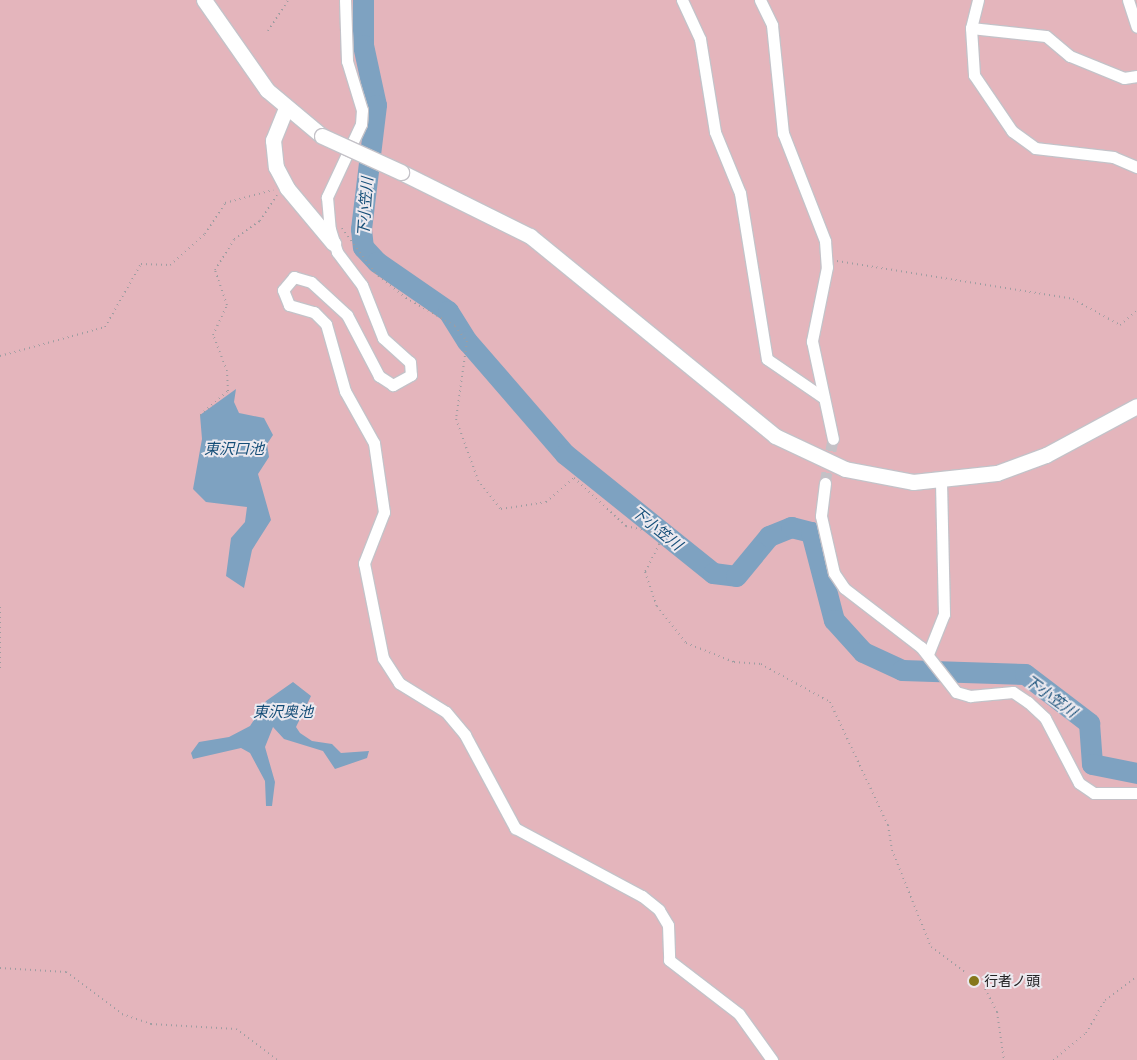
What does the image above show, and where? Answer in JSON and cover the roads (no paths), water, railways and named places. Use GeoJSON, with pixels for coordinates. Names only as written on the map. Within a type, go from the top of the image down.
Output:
{"type":"FeatureCollection","features":[{"type":"Feature","properties":{"kind":"street"},"geometry":{"type":"LineString","coordinates":[[204,0],[249,69],[286,108],[322,136],[401,172],[530,236],[571,265],[711,388],[806,454],[878,478],[941,481],[1017,466],[1137,406]]}},
{"type":"Feature","properties":{"kind":"street"},"geometry":{"type":"LineString","coordinates":[[333,243],[327,196],[361,124],[362,110],[347,61],[345,0]]}},
{"type":"Feature","properties":{"kind":"street"},"geometry":{"type":"LineString","coordinates":[[682,0],[700,39],[715,132],[740,193],[767,359],[824,398]]}},
{"type":"Feature","properties":{"kind":"street"},"geometry":{"type":"LineString","coordinates":[[760,0],[772,26],[781,124],[825,241],[826,259],[812,341],[833,439]]}},
{"type":"Feature","properties":{"kind":"street"},"geometry":{"type":"LineString","coordinates":[[978,0],[971,28],[974,75],[1012,131],[1035,148],[1113,157],[1137,167]]}},
{"type":"Feature","properties":{"kind":"street"},"geometry":{"type":"LineString","coordinates":[[1128,0],[1137,27]]}},
{"type":"Feature","properties":{"kind":"street"},"geometry":{"type":"LineString","coordinates":[[971,28],[1046,36],[1070,56],[1124,78],[1137,76]]}},
{"type":"Feature","properties":{"kind":"street"},"geometry":{"type":"LineString","coordinates":[[286,108],[273,140],[276,167],[287,188],[333,243],[362,285],[383,338],[412,369],[400,384],[385,382],[373,367],[358,330],[334,300],[299,276],[286,283],[284,297],[289,305],[314,312],[326,324],[345,391],[374,443],[384,512],[364,563],[383,658],[399,683],[446,712],[465,735],[515,828],[642,896],[659,910],[668,925],[669,960],[739,1014],[772,1060]]}},
{"type":"Feature","properties":{"kind":"street"},"geometry":{"type":"LineString","coordinates":[[928,654],[944,614],[941,481]]}},
{"type":"Feature","properties":{"kind":"street"},"geometry":{"type":"LineString","coordinates":[[825,483],[821,516],[834,573],[844,588],[928,654],[944,683],[956,692],[970,696],[1013,692],[1028,702],[1046,718],[1079,783],[1094,792],[1137,793]]}},
{"type":"Feature","properties":{"kind":"water","name":"東沢口池"},"geometry":{"type":"Polygon","coordinates":[[[236,389],[234,402],[239,413],[264,418],[273,435],[267,444],[269,457],[258,474],[271,520],[252,550],[244,588],[226,576],[231,538],[245,522],[247,507],[206,502],[193,489],[202,439],[200,415],[236,389]]]}},
{"type":"Feature","properties":{"kind":"water","name":"東沢奥池"},"geometry":{"type":"Polygon","coordinates":[[[293,682],[311,696],[296,727],[300,733],[312,741],[332,744],[341,753],[369,751],[367,758],[335,769],[323,751],[284,739],[273,727],[265,747],[275,782],[272,806],[266,806],[265,781],[250,753],[241,748],[193,759],[191,753],[199,742],[229,737],[250,726],[266,701],[293,682]]]}},
{"type":"Feature","properties":{"kind":"waterway","name":"下小笠川"},"geometry":{"type":"LineString","coordinates":[[363,0],[363,45],[376,105],[361,229],[363,247],[377,262],[448,311],[467,341],[565,454],[713,573],[736,576],[769,536],[791,527],[811,532],[834,620],[863,652],[902,670],[1025,674],[1089,723],[1092,764],[1137,773]]}},
{"type":"Feature","properties":{"kind":"tunnel"},"geometry":{"type":"LineString","coordinates":[[825,483],[833,439]]}},
{"type":"Feature","properties":{"kind":"place","name":"行者ノ頭"},"geometry":{"type":"Point","coordinates":[974,981]}}]}
